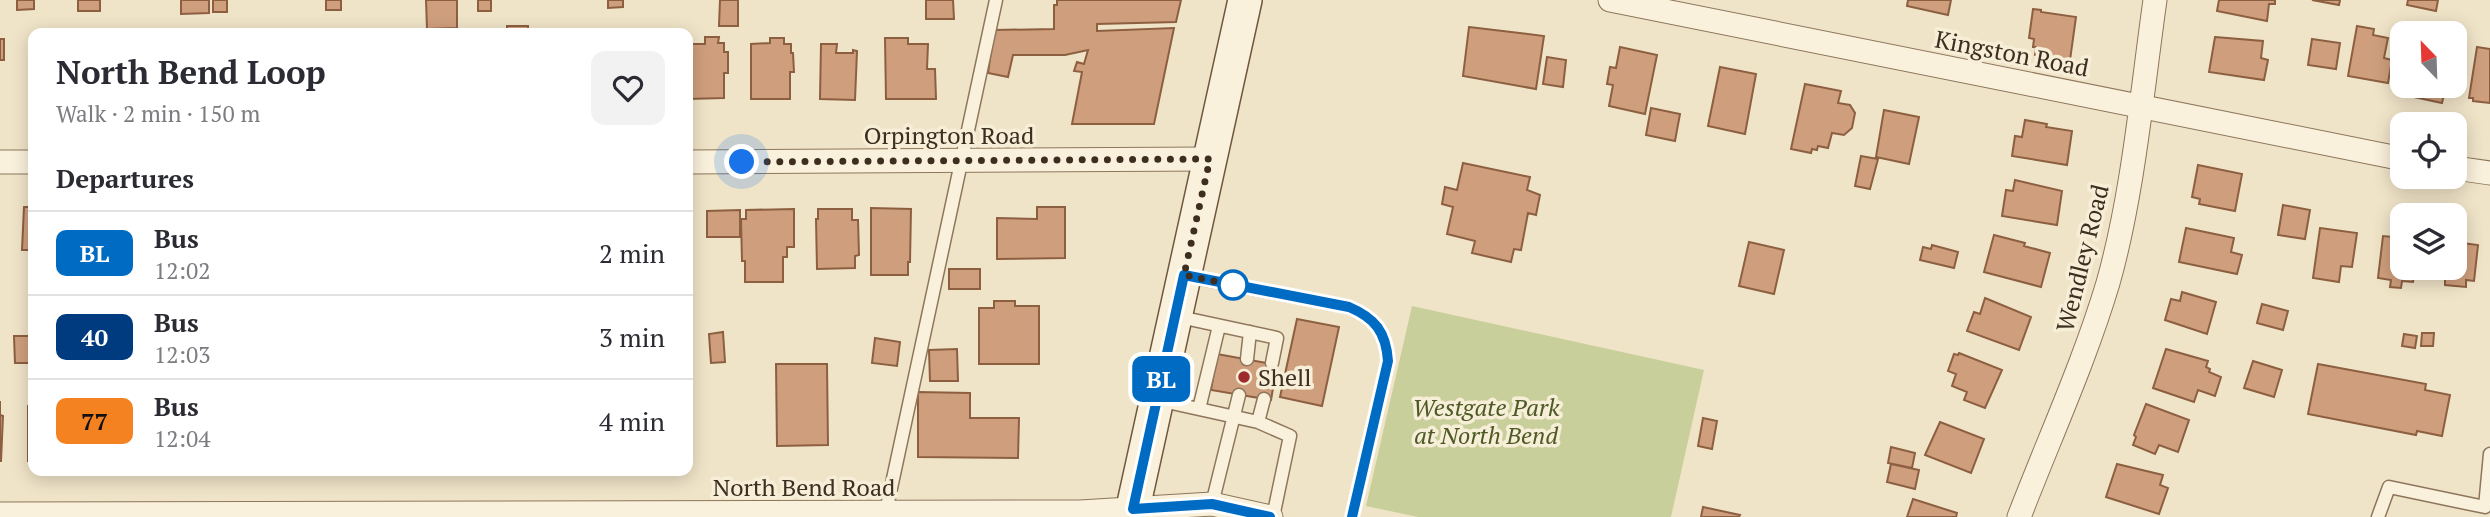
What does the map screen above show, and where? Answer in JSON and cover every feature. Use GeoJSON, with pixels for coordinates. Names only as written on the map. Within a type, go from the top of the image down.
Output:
{"type":"FeatureCollection","features":[{"type":"Feature","properties":{"kind":"main road"},"geometry":{"type":"LineString","coordinates":[[1132,513],[1245,0]]}},
{"type":"Feature","properties":{"kind":"street","name":"Kingston Road"},"geometry":{"type":"LineString","coordinates":[[1611,0],[2390,156]]}},
{"type":"Feature","properties":{"kind":"street","name":"Wendley Road"},"geometry":{"type":"LineString","coordinates":[[2019,517],[2086,352],[2108,281],[2122,223],[2155,0]]}},
{"type":"Feature","properties":{"kind":"street","name":"Orpington Road"},"geometry":{"type":"LineString","coordinates":[[693,162],[1210,159]]}},
{"type":"Feature","properties":{"kind":"street"},"geometry":{"type":"LineString","coordinates":[[0,162],[28,162]]}},
{"type":"Feature","properties":{"kind":"street"},"geometry":{"type":"LineString","coordinates":[[2467,170],[2490,173]]}},
{"type":"Feature","properties":{"kind":"street","name":"North Bend Road"},"geometry":{"type":"LineString","coordinates":[[0,514],[1132,513],[1185,511],[1212,504],[1272,517]]}},
{"type":"Feature","properties":{"kind":"lane"},"geometry":{"type":"LineString","coordinates":[[886,515],[996,0]]}},
{"type":"Feature","properties":{"kind":"lane"},"geometry":{"type":"LineString","coordinates":[[1184,275],[1349,307],[1368,315],[1377,327],[1387,344],[1388,361],[1352,517]]}},
{"type":"Feature","properties":{"kind":"lane"},"geometry":{"type":"LineString","coordinates":[[1175,316],[1277,338],[1272,363]]}},
{"type":"Feature","properties":{"kind":"lane"},"geometry":{"type":"LineString","coordinates":[[1199,409],[1219,326]]}},
{"type":"Feature","properties":{"kind":"lane"},"geometry":{"type":"LineString","coordinates":[[1247,359],[1250,332]]}},
{"type":"Feature","properties":{"kind":"lane"},"geometry":{"type":"LineString","coordinates":[[1212,504],[1239,395]]}},
{"type":"Feature","properties":{"kind":"lane"},"geometry":{"type":"LineString","coordinates":[[1258,422],[1264,399]]}},
{"type":"Feature","properties":{"kind":"lane"},"geometry":{"type":"LineString","coordinates":[[1157,400],[1258,422],[1290,436],[1272,517]]}},
{"type":"Feature","properties":{"kind":"lane"},"geometry":{"type":"LineString","coordinates":[[2378,517],[2389,487],[2485,507],[2490,454]]}},
{"type":"Feature","properties":{"kind":"green space","name":"Westgate Park at North Bend"},"geometry":{"type":"Polygon","coordinates":[[[1412,306],[1704,370],[1671,517],[1418,517],[1366,506],[1412,306]]]}},
{"type":"Feature","properties":{"kind":"building"},"geometry":{"type":"Polygon","coordinates":[[[17,0],[34,0],[34,9],[17,10],[17,0]]]}},
{"type":"Feature","properties":{"kind":"building"},"geometry":{"type":"Polygon","coordinates":[[[78,0],[100,0],[100,11],[78,11],[78,0]]]}},
{"type":"Feature","properties":{"kind":"building"},"geometry":{"type":"Polygon","coordinates":[[[181,0],[209,0],[209,13],[181,14],[181,0]]]}},
{"type":"Feature","properties":{"kind":"building"},"geometry":{"type":"Polygon","coordinates":[[[213,0],[227,0],[227,12],[213,12],[213,0]]]}},
{"type":"Feature","properties":{"kind":"building"},"geometry":{"type":"Polygon","coordinates":[[[326,0],[341,0],[341,10],[326,10],[326,0]]]}},
{"type":"Feature","properties":{"kind":"building"},"geometry":{"type":"Polygon","coordinates":[[[426,0],[457,0],[457,28],[427,28],[426,0]]]}},
{"type":"Feature","properties":{"kind":"building"},"geometry":{"type":"Polygon","coordinates":[[[478,0],[491,0],[491,11],[478,11],[478,0]]]}},
{"type":"Feature","properties":{"kind":"building"},"geometry":{"type":"Polygon","coordinates":[[[608,0],[623,0],[623,7],[608,8],[608,0]]]}},
{"type":"Feature","properties":{"kind":"building"},"geometry":{"type":"Polygon","coordinates":[[[720,0],[738,0],[738,26],[719,26],[720,0]]]}},
{"type":"Feature","properties":{"kind":"building"},"geometry":{"type":"Polygon","coordinates":[[[926,0],[953,0],[954,19],[926,19],[926,0]]]}},
{"type":"Feature","properties":{"kind":"building"},"geometry":{"type":"Polygon","coordinates":[[[1057,0],[1181,0],[1176,22],[1097,24],[1097,31],[1174,28],[1154,124],[1072,124],[1082,72],[1074,71],[1077,62],[1084,64],[1088,50],[1065,55],[1013,55],[1008,77],[988,73],[994,30],[1054,29],[1054,5],[1057,5],[1057,0]]]}},
{"type":"Feature","properties":{"kind":"building"},"geometry":{"type":"Polygon","coordinates":[[[1908,0],[1951,0],[1948,15],[1907,6],[1908,0]]]}},
{"type":"Feature","properties":{"kind":"building"},"geometry":{"type":"Polygon","coordinates":[[[2219,0],[2275,0],[2275,4],[2269,4],[2267,21],[2217,11],[2219,0]]]}},
{"type":"Feature","properties":{"kind":"building"},"geometry":{"type":"Polygon","coordinates":[[[2312,0],[2340,0],[2339,5],[2312,0]]]}},
{"type":"Feature","properties":{"kind":"building"},"geometry":{"type":"Polygon","coordinates":[[[2408,0],[2438,0],[2436,11],[2407,5],[2408,0]]]}},
{"type":"Feature","properties":{"kind":"building"},"geometry":{"type":"Polygon","coordinates":[[[2033,9],[2076,17],[2070,60],[2035,55],[2034,39],[2029,38],[2033,9]]]}},
{"type":"Feature","properties":{"kind":"building"},"geometry":{"type":"Polygon","coordinates":[[[507,26],[528,26],[528,28],[507,26]]]}},
{"type":"Feature","properties":{"kind":"building"},"geometry":{"type":"Polygon","coordinates":[[[2357,26],[2374,29],[2373,35],[2388,38],[2384,58],[2390,60],[2388,83],[2348,76],[2357,26]]]}},
{"type":"Feature","properties":{"kind":"building"},"geometry":{"type":"Polygon","coordinates":[[[1469,27],[1544,36],[1536,89],[1463,76],[1469,27]]]}},
{"type":"Feature","properties":{"kind":"building"},"geometry":{"type":"Polygon","coordinates":[[[705,37],[719,37],[718,43],[724,43],[724,52],[728,52],[728,73],[724,73],[724,98],[693,99],[693,44],[705,44],[705,37]]]}},
{"type":"Feature","properties":{"kind":"building"},"geometry":{"type":"Polygon","coordinates":[[[2215,37],[2263,41],[2261,58],[2268,60],[2264,80],[2209,72],[2215,37]]]}},
{"type":"Feature","properties":{"kind":"building"},"geometry":{"type":"Polygon","coordinates":[[[770,38],[784,38],[784,44],[791,44],[794,72],[790,72],[790,99],[751,99],[751,44],[770,43],[770,38]]]}},
{"type":"Feature","properties":{"kind":"building"},"geometry":{"type":"Polygon","coordinates":[[[885,38],[908,38],[908,44],[928,44],[927,69],[935,69],[936,99],[886,99],[885,38]]]}},
{"type":"Feature","properties":{"kind":"building"},"geometry":{"type":"Polygon","coordinates":[[[0,39],[4,39],[4,60],[0,60],[0,39]]]}},
{"type":"Feature","properties":{"kind":"building"},"geometry":{"type":"Polygon","coordinates":[[[2312,39],[2340,43],[2336,69],[2308,65],[2312,39]]]}},
{"type":"Feature","properties":{"kind":"building"},"geometry":{"type":"Polygon","coordinates":[[[821,44],[837,44],[836,53],[857,51],[855,100],[820,99],[821,44]]]}},
{"type":"Feature","properties":{"kind":"building"},"geometry":{"type":"Polygon","coordinates":[[[1620,47],[1657,55],[1645,114],[1609,106],[1613,85],[1607,84],[1610,67],[1616,68],[1620,47]]]}},
{"type":"Feature","properties":{"kind":"building"},"geometry":{"type":"Polygon","coordinates":[[[2477,47],[2490,49],[2490,103],[2469,98],[2477,47]]]}},
{"type":"Feature","properties":{"kind":"building"},"geometry":{"type":"Polygon","coordinates":[[[1547,57],[1566,60],[1563,87],[1543,84],[1547,57]]]}},
{"type":"Feature","properties":{"kind":"building"},"geometry":{"type":"Polygon","coordinates":[[[1720,67],[1756,74],[1745,134],[1708,126],[1720,67]]]}},
{"type":"Feature","properties":{"kind":"building"},"geometry":{"type":"Polygon","coordinates":[[[1805,84],[1841,91],[1838,103],[1850,105],[1855,113],[1852,128],[1844,135],[1832,133],[1828,148],[1818,146],[1817,150],[1812,149],[1811,153],[1791,149],[1805,84]]]}},
{"type":"Feature","properties":{"kind":"building"},"geometry":{"type":"Polygon","coordinates":[[[2418,98],[2443,98],[2442,103],[2418,98]]]}},
{"type":"Feature","properties":{"kind":"building"},"geometry":{"type":"Polygon","coordinates":[[[1651,108],[1680,114],[1675,141],[1646,135],[1651,108]]]}},
{"type":"Feature","properties":{"kind":"building"},"geometry":{"type":"Polygon","coordinates":[[[1884,110],[1919,117],[1909,164],[1876,157],[1884,110]]]}},
{"type":"Feature","properties":{"kind":"building"},"geometry":{"type":"Polygon","coordinates":[[[2025,120],[2072,131],[2067,165],[2012,156],[2015,136],[2022,137],[2025,120]]]}},
{"type":"Feature","properties":{"kind":"building"},"geometry":{"type":"Polygon","coordinates":[[[1861,156],[1878,159],[1870,189],[1855,186],[1861,156]]]}},
{"type":"Feature","properties":{"kind":"building"},"geometry":{"type":"Polygon","coordinates":[[[1463,163],[1530,177],[1527,190],[1540,195],[1536,215],[1528,213],[1521,250],[1514,249],[1511,262],[1472,253],[1475,241],[1447,234],[1453,207],[1442,204],[1445,187],[1457,190],[1463,163]]]}},
{"type":"Feature","properties":{"kind":"building"},"geometry":{"type":"Polygon","coordinates":[[[2198,165],[2242,174],[2235,211],[2199,204],[2200,199],[2192,197],[2198,165]]]}},
{"type":"Feature","properties":{"kind":"building"},"geometry":{"type":"Polygon","coordinates":[[[2015,180],[2062,191],[2057,225],[2002,216],[2006,190],[2013,191],[2015,180]]]}},
{"type":"Feature","properties":{"kind":"building"},"geometry":{"type":"Polygon","coordinates":[[[2283,205],[2310,210],[2305,239],[2278,235],[2283,205]]]}},
{"type":"Feature","properties":{"kind":"building"},"geometry":{"type":"Polygon","coordinates":[[[24,207],[28,207],[28,250],[22,250],[24,207]]]}},
{"type":"Feature","properties":{"kind":"building"},"geometry":{"type":"Polygon","coordinates":[[[1037,207],[1065,207],[1065,258],[997,259],[997,218],[1037,219],[1037,207]]]}},
{"type":"Feature","properties":{"kind":"building"},"geometry":{"type":"Polygon","coordinates":[[[871,208],[911,209],[908,275],[871,275],[871,208]]]}},
{"type":"Feature","properties":{"kind":"building"},"geometry":{"type":"Polygon","coordinates":[[[794,209],[794,247],[787,247],[787,257],[783,257],[783,282],[745,282],[741,219],[746,219],[746,210],[794,209]]]}},
{"type":"Feature","properties":{"kind":"building"},"geometry":{"type":"Polygon","coordinates":[[[818,209],[852,209],[852,220],[858,220],[859,255],[855,256],[855,268],[817,269],[818,209]]]}},
{"type":"Feature","properties":{"kind":"building"},"geometry":{"type":"Polygon","coordinates":[[[740,210],[740,237],[707,237],[707,211],[740,210]]]}},
{"type":"Feature","properties":{"kind":"building"},"geometry":{"type":"Polygon","coordinates":[[[2186,228],[2234,238],[2231,252],[2242,255],[2237,274],[2179,262],[2186,228]]]}},
{"type":"Feature","properties":{"kind":"building"},"geometry":{"type":"Polygon","coordinates":[[[2320,228],[2357,233],[2352,267],[2341,266],[2339,282],[2313,278],[2320,228]]]}},
{"type":"Feature","properties":{"kind":"building"},"geometry":{"type":"Polygon","coordinates":[[[1994,235],[2050,253],[2041,287],[1984,272],[1994,235]]]}},
{"type":"Feature","properties":{"kind":"building"},"geometry":{"type":"Polygon","coordinates":[[[2383,236],[2390,237],[2390,280],[2378,278],[2383,236]]]}},
{"type":"Feature","properties":{"kind":"building"},"geometry":{"type":"Polygon","coordinates":[[[1749,242],[1784,250],[1774,294],[1739,286],[1749,242]]]}},
{"type":"Feature","properties":{"kind":"building"},"geometry":{"type":"Polygon","coordinates":[[[2467,244],[2478,245],[2474,281],[2466,280],[2467,244]]]}},
{"type":"Feature","properties":{"kind":"building"},"geometry":{"type":"Polygon","coordinates":[[[1932,245],[1958,252],[1954,268],[1920,260],[1923,247],[1931,249],[1932,245]]]}},
{"type":"Feature","properties":{"kind":"building"},"geometry":{"type":"Polygon","coordinates":[[[949,269],[980,269],[980,289],[949,289],[949,269]]]}},
{"type":"Feature","properties":{"kind":"building"},"geometry":{"type":"Polygon","coordinates":[[[2391,280],[2413,280],[2402,281],[2401,288],[2390,287],[2391,280]]]}},
{"type":"Feature","properties":{"kind":"building"},"geometry":{"type":"Polygon","coordinates":[[[2445,280],[2466,280],[2466,287],[2445,285],[2445,280]]]}},
{"type":"Feature","properties":{"kind":"building"},"geometry":{"type":"Polygon","coordinates":[[[2182,292],[2216,302],[2207,334],[2165,320],[2171,299],[2180,301],[2182,292]]]}},
{"type":"Feature","properties":{"kind":"building"},"geometry":{"type":"Polygon","coordinates":[[[1985,298],[2031,317],[2019,350],[1967,331],[1974,312],[1980,314],[1985,298]]]}},
{"type":"Feature","properties":{"kind":"building"},"geometry":{"type":"Polygon","coordinates":[[[994,301],[1015,301],[1015,306],[1039,306],[1039,364],[979,364],[979,308],[994,308],[994,301]]]}},
{"type":"Feature","properties":{"kind":"building"},"geometry":{"type":"Polygon","coordinates":[[[2262,304],[2288,311],[2283,330],[2257,323],[2262,304]]]}},
{"type":"Feature","properties":{"kind":"building"},"geometry":{"type":"Polygon","coordinates":[[[1297,319],[1339,327],[1322,406],[1280,397],[1297,319]]]}},
{"type":"Feature","properties":{"kind":"building"},"geometry":{"type":"Polygon","coordinates":[[[723,332],[725,362],[711,363],[709,334],[723,332]]]}},
{"type":"Feature","properties":{"kind":"building"},"geometry":{"type":"Polygon","coordinates":[[[2422,333],[2434,333],[2433,346],[2421,346],[2422,333]]]}},
{"type":"Feature","properties":{"kind":"building"},"geometry":{"type":"Polygon","coordinates":[[[2404,334],[2417,336],[2415,348],[2402,346],[2404,334]]]}},
{"type":"Feature","properties":{"kind":"building"},"geometry":{"type":"Polygon","coordinates":[[[14,336],[28,336],[28,363],[15,363],[14,336]]]}},
{"type":"Feature","properties":{"kind":"building"},"geometry":{"type":"Polygon","coordinates":[[[875,338],[900,342],[897,366],[872,363],[875,338]]]}},
{"type":"Feature","properties":{"kind":"building"},"geometry":{"type":"Polygon","coordinates":[[[957,349],[958,381],[930,381],[929,350],[957,349]]]}},
{"type":"Feature","properties":{"kind":"building"},"geometry":{"type":"Polygon","coordinates":[[[2166,349],[2208,361],[2206,367],[2210,369],[2209,372],[2221,377],[2215,396],[2198,390],[2194,402],[2153,388],[2166,349]]]}},
{"type":"Feature","properties":{"kind":"building"},"geometry":{"type":"Polygon","coordinates":[[[1959,353],[2002,370],[1985,408],[1964,400],[1967,392],[1952,386],[1956,374],[1948,371],[1954,354],[1959,353]]]}},
{"type":"Feature","properties":{"kind":"building","name":"Shell"},"geometry":{"type":"Polygon","coordinates":[[[1217,354],[1277,365],[1271,400],[1211,390],[1217,354]]]}},
{"type":"Feature","properties":{"kind":"building"},"geometry":{"type":"Polygon","coordinates":[[[2253,361],[2282,370],[2274,397],[2244,388],[2253,361]]]}},
{"type":"Feature","properties":{"kind":"building"},"geometry":{"type":"Polygon","coordinates":[[[776,364],[827,364],[828,445],[777,446],[776,364]]]}},
{"type":"Feature","properties":{"kind":"building"},"geometry":{"type":"Polygon","coordinates":[[[2318,364],[2426,384],[2425,390],[2450,395],[2442,436],[2417,431],[2416,435],[2308,414],[2318,364]]]}},
{"type":"Feature","properties":{"kind":"building"},"geometry":{"type":"Polygon","coordinates":[[[918,392],[970,393],[970,418],[1019,418],[1018,458],[918,457],[918,392]]]}},
{"type":"Feature","properties":{"kind":"building"},"geometry":{"type":"Polygon","coordinates":[[[2146,404],[2189,420],[2178,452],[2159,445],[2155,454],[2133,445],[2146,404]]]}},
{"type":"Feature","properties":{"kind":"building"},"geometry":{"type":"Polygon","coordinates":[[[0,415],[3,416],[1,461],[0,461],[0,415]]]}},
{"type":"Feature","properties":{"kind":"building"},"geometry":{"type":"Polygon","coordinates":[[[1703,418],[1717,421],[1712,449],[1698,446],[1703,418]]]}},
{"type":"Feature","properties":{"kind":"building"},"geometry":{"type":"Polygon","coordinates":[[[1940,422],[1984,439],[1971,473],[1925,455],[1940,422]]]}},
{"type":"Feature","properties":{"kind":"building"},"geometry":{"type":"Polygon","coordinates":[[[1891,447],[1915,453],[1912,468],[1888,463],[1891,447]]]}},
{"type":"Feature","properties":{"kind":"building"},"geometry":{"type":"Polygon","coordinates":[[[1891,464],[1919,470],[1915,489],[1887,482],[1891,464]]]}},
{"type":"Feature","properties":{"kind":"building"},"geometry":{"type":"Polygon","coordinates":[[[2117,464],[2163,475],[2160,485],[2168,488],[2159,514],[2106,497],[2117,464]]]}},
{"type":"Feature","properties":{"kind":"building"},"geometry":{"type":"Polygon","coordinates":[[[1913,499],[1957,513],[1956,517],[1907,517],[1913,499]]]}},
{"type":"Feature","properties":{"kind":"building"},"geometry":{"type":"Polygon","coordinates":[[[1703,507],[1740,515],[1701,517],[1703,507]]]}},
{"type":"Feature","properties":{"kind":"bus line","name":"BL"},"geometry":{"type":"LineString","coordinates":[[1270,517],[1212,504],[1133,509],[1184,275],[1349,307],[1368,315],[1377,327],[1387,344],[1388,361],[1352,517]]}},
{"type":"Feature","properties":{"kind":"place","name":"Shell"},"geometry":{"type":"Point","coordinates":[1244,377]}},
{"type":"Feature","properties":{"kind":"route"},"geometry":{"type":"LineString","coordinates":[[742,162],[1210,159],[1184,275],[1233,285]]}}]}
